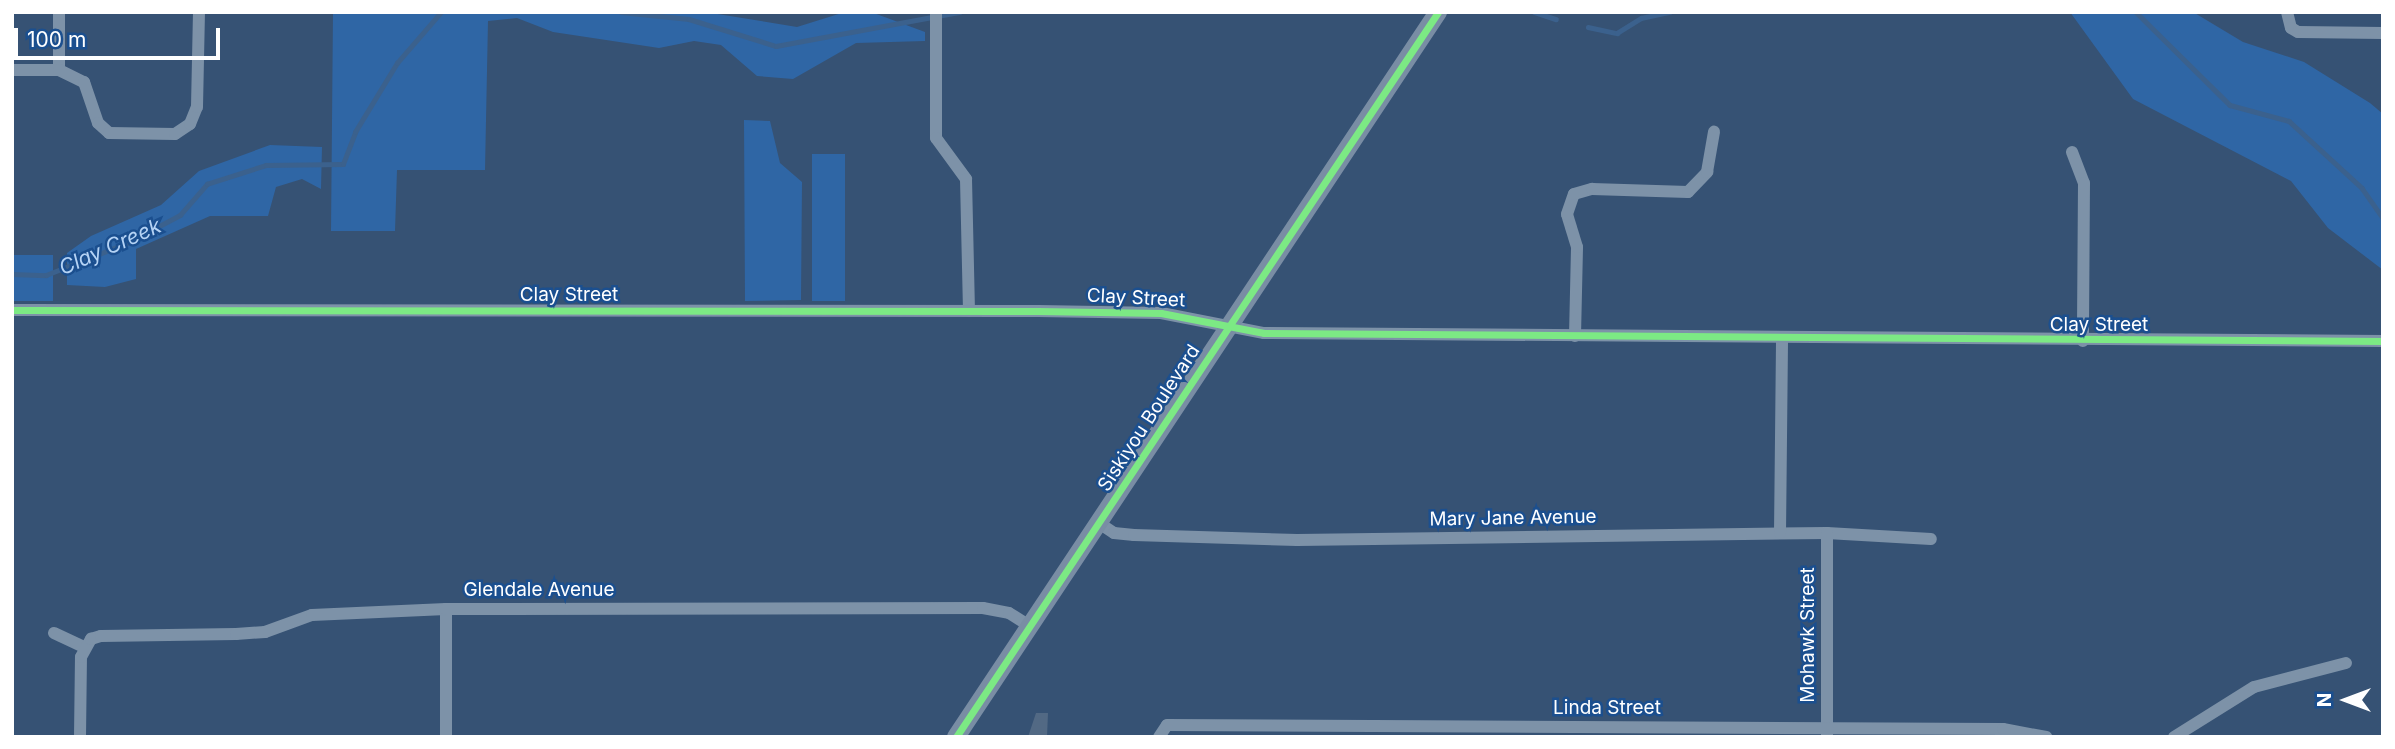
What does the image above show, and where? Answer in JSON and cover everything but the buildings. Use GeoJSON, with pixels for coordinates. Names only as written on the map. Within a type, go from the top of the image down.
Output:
{"type":"FeatureCollection","features":[{"type":"Feature","properties":{"kind":"main road","name":"Siskiyou Boulevard"},"geometry":{"type":"LineString","coordinates":[[956,737],[1438,12]]}},
{"type":"Feature","properties":{"kind":"street"},"geometry":{"type":"LineString","coordinates":[[59,12],[59,71]]}},
{"type":"Feature","properties":{"kind":"street"},"geometry":{"type":"LineString","coordinates":[[12,70],[59,71],[84,82],[98,123],[108,133],[175,134],[190,124],[197,107],[199,12]]}},
{"type":"Feature","properties":{"kind":"street"},"geometry":{"type":"LineString","coordinates":[[936,12],[936,138],[966,179],[969,311]]}},
{"type":"Feature","properties":{"kind":"street"},"geometry":{"type":"LineString","coordinates":[[2287,12],[2291,28],[2298,32],[2383,33]]}},
{"type":"Feature","properties":{"kind":"street"},"geometry":{"type":"LineString","coordinates":[[1575,337],[1577,247],[1567,214],[1574,194],[1592,189],[1664,195],[1688,192],[1707,172],[1714,132]]}},
{"type":"Feature","properties":{"kind":"street"},"geometry":{"type":"LineString","coordinates":[[2072,152],[2084,183],[2083,341]]}},
{"type":"Feature","properties":{"kind":"street","name":"Clay Street"},"geometry":{"type":"LineString","coordinates":[[12,310],[1161,313],[1264,333],[1782,340],[2383,341]]}},
{"type":"Feature","properties":{"kind":"street"},"geometry":{"type":"LineString","coordinates":[[1780,533],[1782,340]]}},
{"type":"Feature","properties":{"kind":"street","name":"Mary Jane Avenue"},"geometry":{"type":"LineString","coordinates":[[1099,523],[1114,533],[1134,535],[1297,540],[1780,533],[1931,539]]}},
{"type":"Feature","properties":{"kind":"street","name":"Mohawk Street"},"geometry":{"type":"LineString","coordinates":[[1827,533],[1827,733]]}},
{"type":"Feature","properties":{"kind":"street","name":"Glendale Avenue"},"geometry":{"type":"LineString","coordinates":[[83,647],[102,636],[265,632],[312,615],[446,609],[983,608],[1009,613],[1030,626]]}},
{"type":"Feature","properties":{"kind":"street"},"geometry":{"type":"LineString","coordinates":[[446,609],[446,737]]}},
{"type":"Feature","properties":{"kind":"street"},"geometry":{"type":"LineString","coordinates":[[54,632],[83,647],[80,737]]}},
{"type":"Feature","properties":{"kind":"street"},"geometry":{"type":"LineString","coordinates":[[2174,737],[2254,687],[2346,663]]}},
{"type":"Feature","properties":{"kind":"street","name":"Linda Street"},"geometry":{"type":"LineString","coordinates":[[1159,737],[1167,725],[1601,732],[1827,733],[2003,729],[2046,737]]}},
{"type":"Feature","properties":{"kind":"shaded area"},"geometry":{"type":"Polygon","coordinates":[[[333,12],[705,12],[797,27],[845,12],[871,12],[925,32],[925,41],[856,43],[793,79],[757,76],[721,45],[694,41],[659,48],[553,32],[517,18],[488,21],[485,170],[397,170],[395,231],[331,231],[333,12]]]}},
{"type":"Feature","properties":{"kind":"shaded area"},"geometry":{"type":"Polygon","coordinates":[[[2070,12],[2193,12],[2243,42],[2304,62],[2370,103],[2383,114],[2383,270],[2328,228],[2291,181],[2133,99],[2070,12]]]}},
{"type":"Feature","properties":{"kind":"shaded area"},"geometry":{"type":"Polygon","coordinates":[[[744,120],[770,121],[780,163],[802,182],[801,300],[745,301],[744,120]]]}},
{"type":"Feature","properties":{"kind":"shaded area"},"geometry":{"type":"Polygon","coordinates":[[[270,145],[322,147],[321,189],[302,179],[276,187],[268,216],[210,216],[136,249],[136,279],[105,287],[67,285],[67,253],[91,236],[161,205],[199,171],[270,145]]]}},
{"type":"Feature","properties":{"kind":"shaded area"},"geometry":{"type":"Polygon","coordinates":[[[812,154],[845,154],[845,301],[812,301],[812,154]]]}},
{"type":"Feature","properties":{"kind":"shaded area"},"geometry":{"type":"Polygon","coordinates":[[[12,255],[53,255],[53,301],[12,301],[12,255]]]}},
{"type":"Feature","properties":{"kind":"waterway","name":"Clay Creek"},"geometry":{"type":"LineString","coordinates":[[12,274],[46,275],[127,243],[180,215],[207,184],[266,165],[343,164],[355,132],[397,63],[441,12]]}},
{"type":"Feature","properties":{"kind":"waterway","name":"Clay Creek"},"geometry":{"type":"LineString","coordinates":[[621,12],[689,19],[776,46],[960,12]]}},
{"type":"Feature","properties":{"kind":"waterway","name":"Clay Creek"},"geometry":{"type":"LineString","coordinates":[[1534,12],[1556,19]]}},
{"type":"Feature","properties":{"kind":"waterway","name":"Clay Creek"},"geometry":{"type":"LineString","coordinates":[[1588,27],[1617,33],[1641,18],[1670,12]]}},
{"type":"Feature","properties":{"kind":"waterway","name":"Clay Creek"},"geometry":{"type":"LineString","coordinates":[[2136,12],[2230,105],[2289,121],[2362,188],[2383,218]]}},
{"type":"Feature","properties":{"kind":"cycle path"},"geometry":{"type":"LineString","coordinates":[[956,737],[1438,12]]}},
{"type":"Feature","properties":{"kind":"cycle path"},"geometry":{"type":"LineString","coordinates":[[12,310],[1038,311],[1161,313],[1264,333],[2383,341]]}}]}
